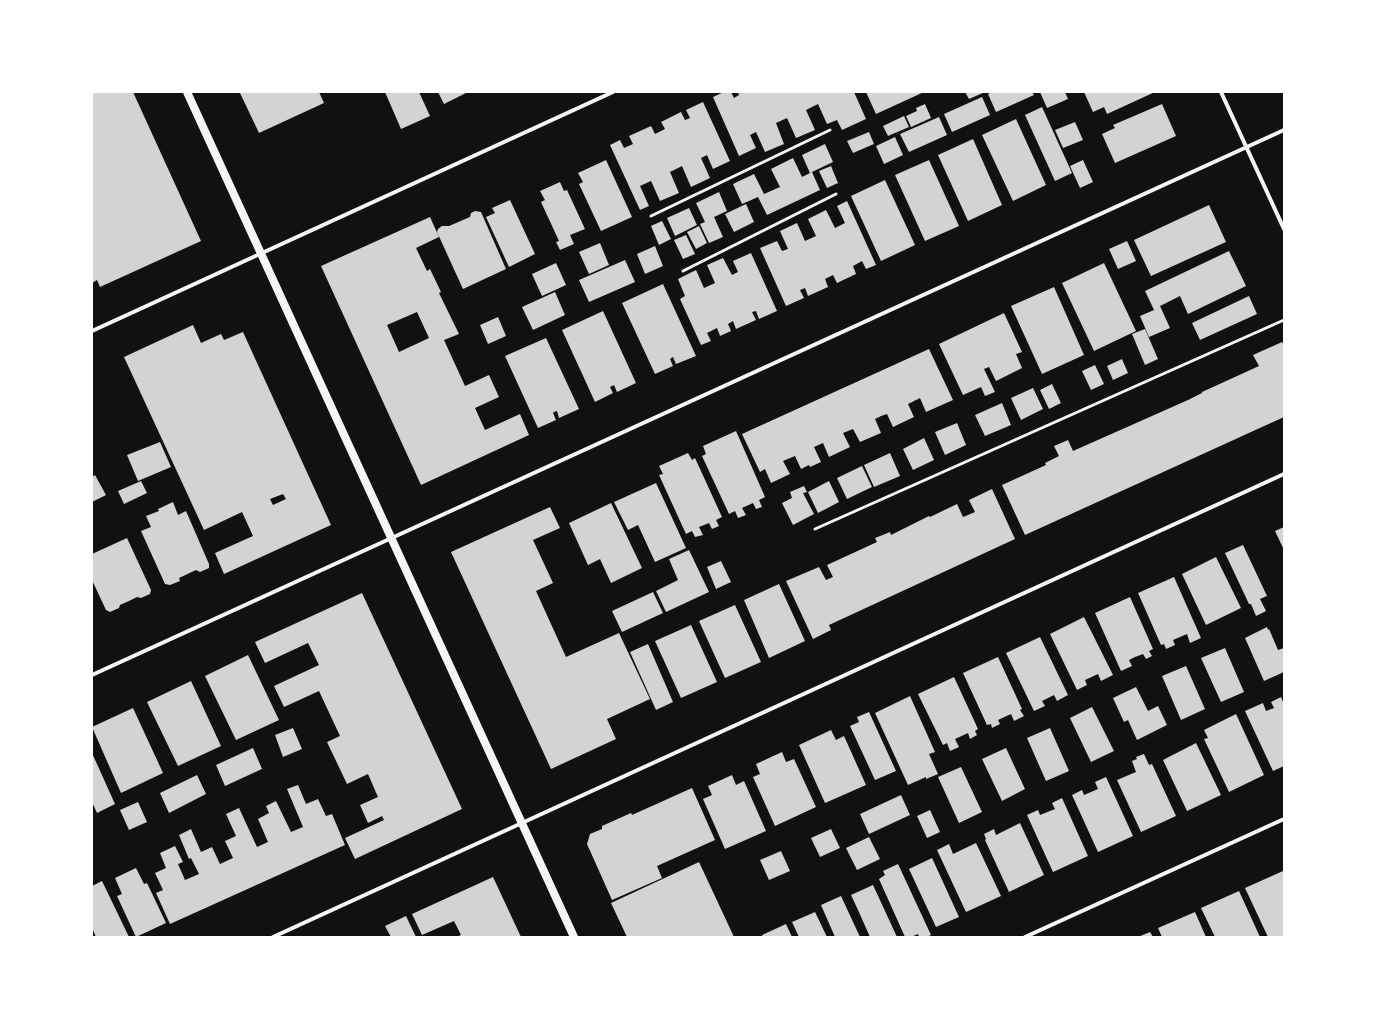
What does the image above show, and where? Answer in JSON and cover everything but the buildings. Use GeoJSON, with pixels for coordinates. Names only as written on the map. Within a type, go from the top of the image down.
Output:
{"type":"FeatureCollection","features":[{"type":"Feature","properties":{"kind":"main road"},"geometry":{"type":"LineString","coordinates":[[187,92],[574,937]]}},
{"type":"Feature","properties":{"kind":"street"},"geometry":{"type":"LineString","coordinates":[[92,330],[613,92]]}},
{"type":"Feature","properties":{"kind":"street"},"geometry":{"type":"LineString","coordinates":[[1221,92],[1284,229]]}},
{"type":"Feature","properties":{"kind":"street"},"geometry":{"type":"LineString","coordinates":[[92,675],[1284,130]]}},
{"type":"Feature","properties":{"kind":"street"},"geometry":{"type":"LineString","coordinates":[[274,937],[1284,474]]}},
{"type":"Feature","properties":{"kind":"street"},"geometry":{"type":"LineString","coordinates":[[1025,937],[1284,819]]}},
{"type":"Feature","properties":{"kind":"lane"},"geometry":{"type":"LineString","coordinates":[[651,216],[830,130]]}},
{"type":"Feature","properties":{"kind":"lane"},"geometry":{"type":"LineString","coordinates":[[683,271],[836,194]]}},
{"type":"Feature","properties":{"kind":"lane"},"geometry":{"type":"LineString","coordinates":[[816,529],[1284,320]]}}]}
